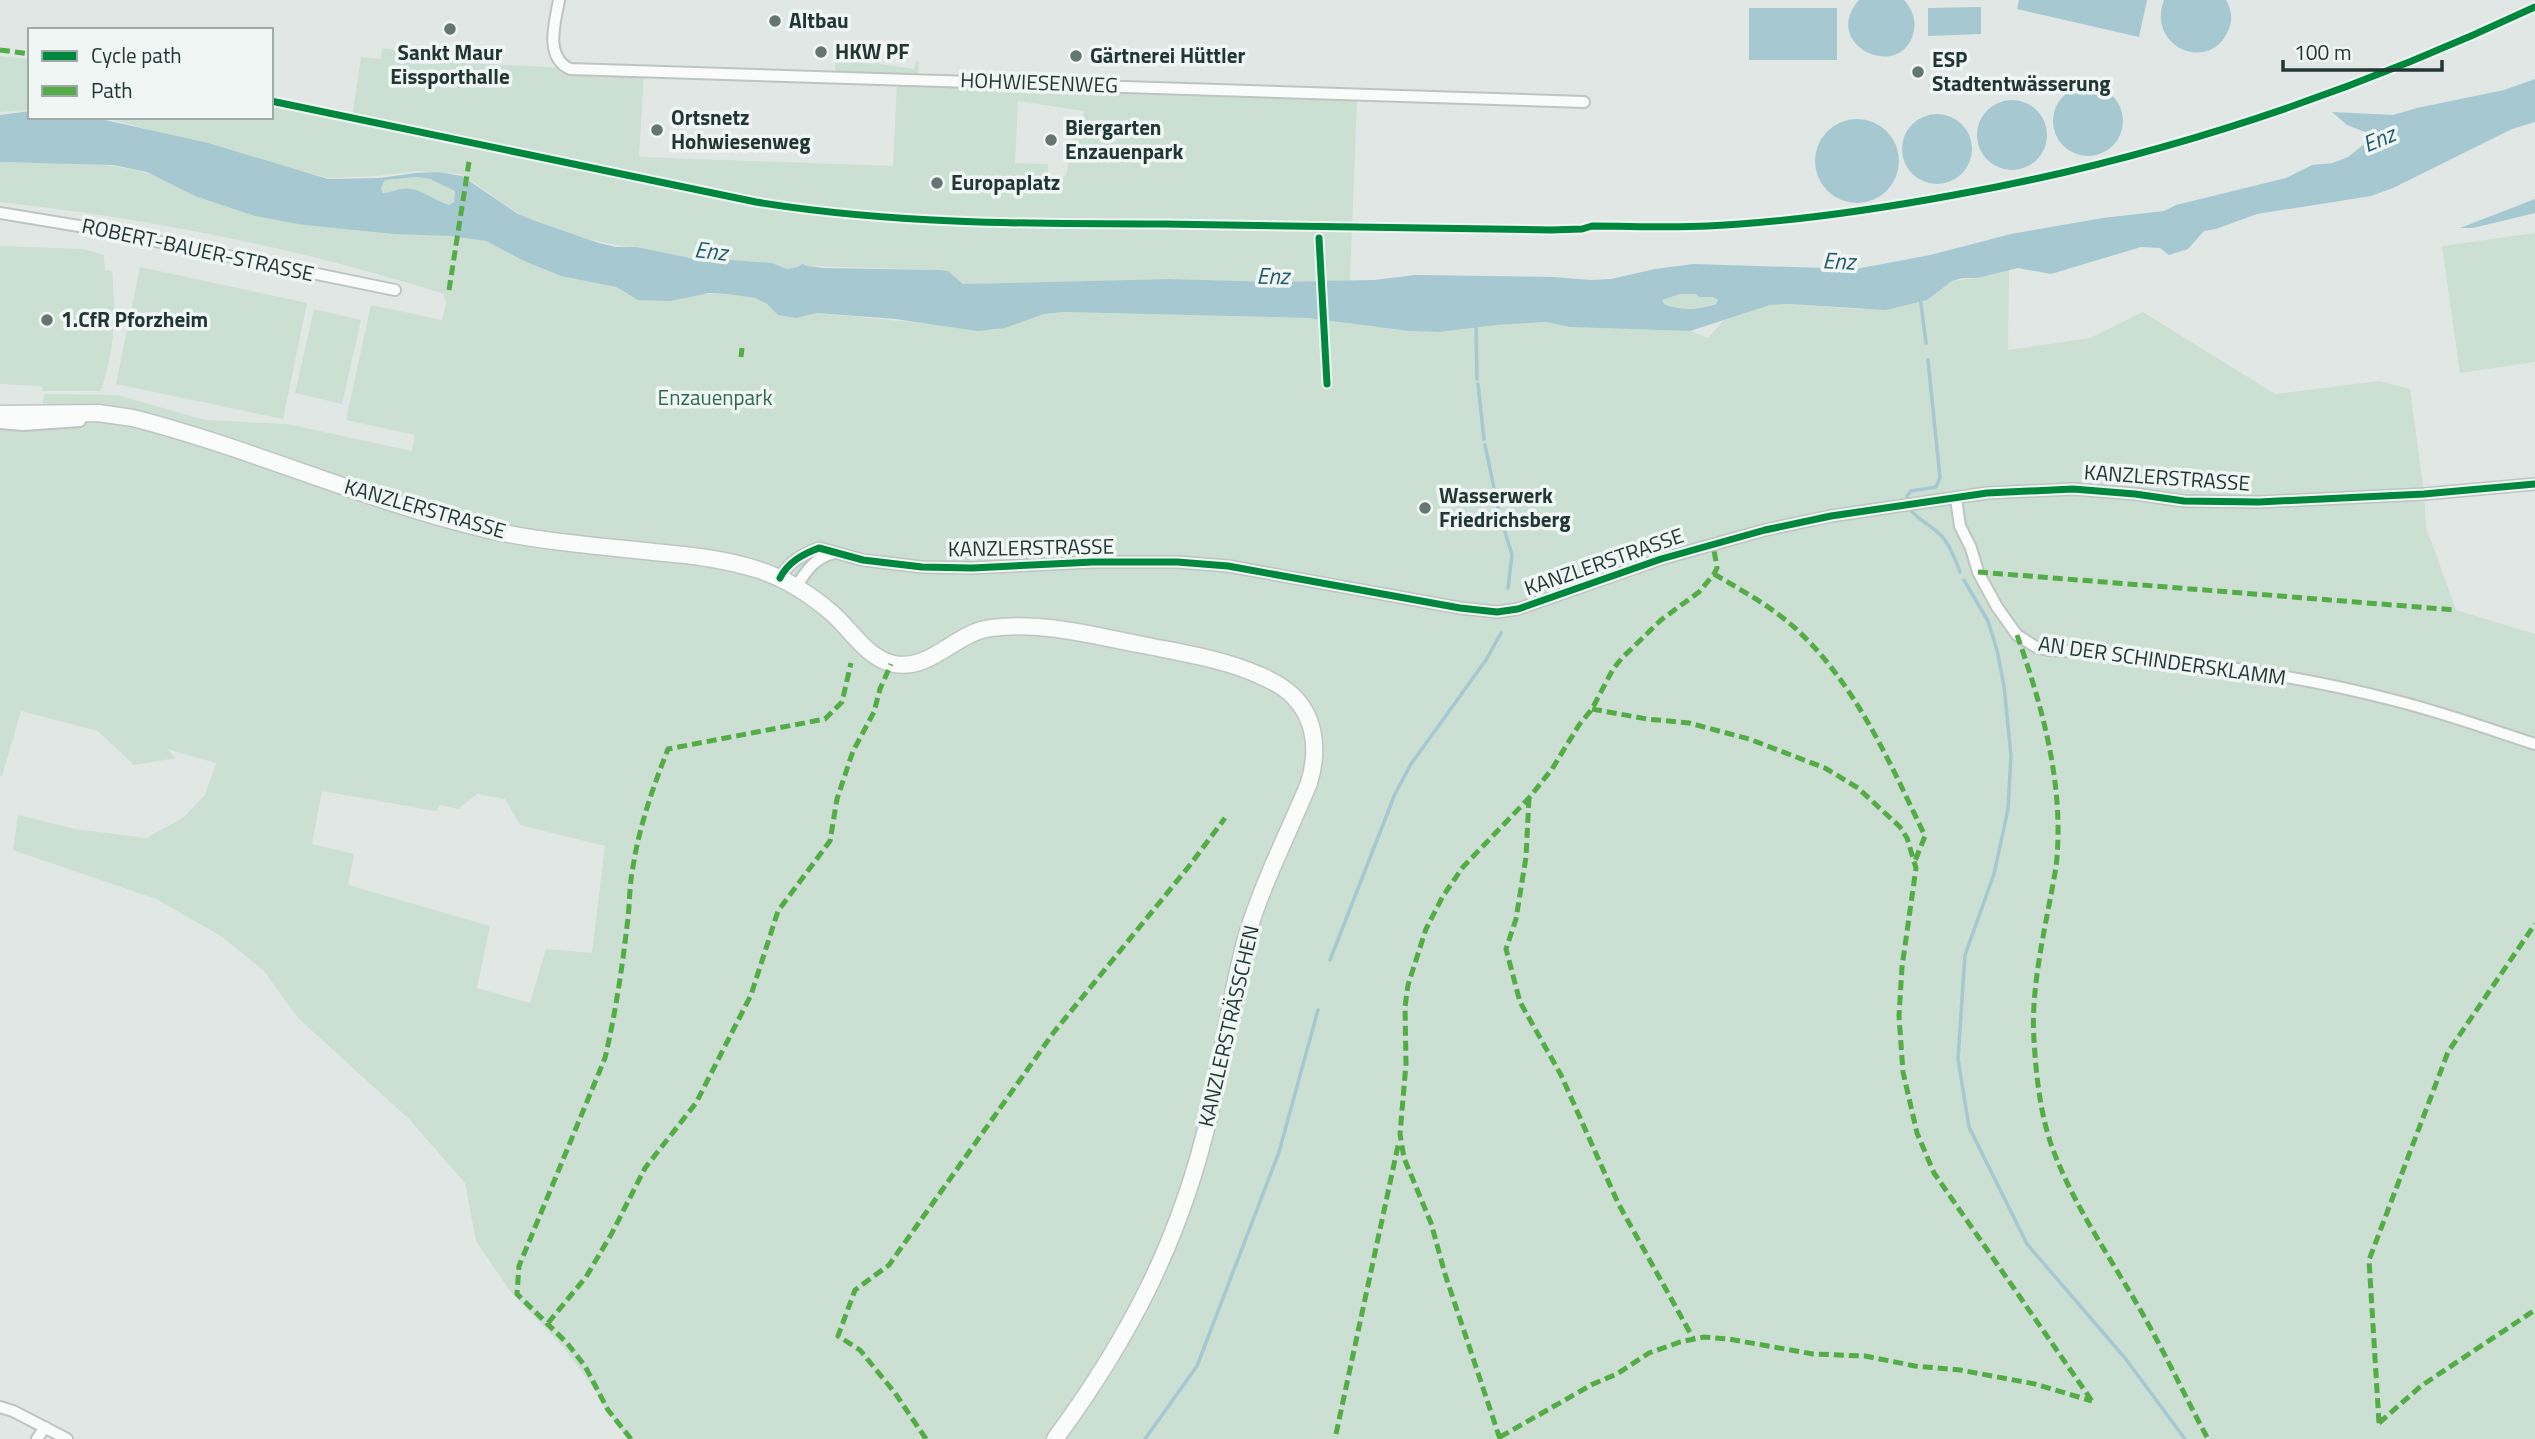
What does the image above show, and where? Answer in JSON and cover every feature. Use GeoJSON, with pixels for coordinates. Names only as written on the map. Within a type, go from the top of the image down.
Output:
{"type":"FeatureCollection","features":[{"type":"Feature","properties":{"kind":"main road","name":"KANZLERSTRASSE"},"geometry":{"type":"LineString","coordinates":[[0,414],[98,413],[133,418],[468,525],[529,538],[713,559],[741,564],[780,578]]}},
{"type":"Feature","properties":{"kind":"main road","name":"KANZLERSTRÄSSCHEN"},"geometry":{"type":"LineString","coordinates":[[780,578],[835,616],[869,650],[891,664],[909,665],[921,662],[962,637],[988,628],[1035,628],[1108,639],[1178,652],[1259,674],[1296,699],[1308,718],[1314,735],[1315,754],[1309,783],[1264,885],[1247,936],[1209,1116],[1181,1213],[1133,1321],[1087,1396],[1055,1439]]}},
{"type":"Feature","properties":{"kind":"street","name":"HOHWIESENWEG"},"geometry":{"type":"LineString","coordinates":[[559,0],[553,47],[557,59],[570,69],[1584,102]]}},
{"type":"Feature","properties":{"kind":"street","name":"ROBERT-BAUER-STRASSE"},"geometry":{"type":"LineString","coordinates":[[0,213],[97,229],[395,290]]}},
{"type":"Feature","properties":{"kind":"street"},"geometry":{"type":"LineString","coordinates":[[0,423],[23,425],[80,421]]}},
{"type":"Feature","properties":{"kind":"street","name":"KANZLERSTRASSE"},"geometry":{"type":"LineString","coordinates":[[780,578],[785,568],[819,548],[863,560],[922,568],[1177,562],[1228,566],[1334,583],[1425,602],[1497,612],[1518,610],[1661,559],[1765,530],[1830,516],[2025,490],[2073,489],[2185,501],[2259,502],[2424,494],[2535,484]]}},
{"type":"Feature","properties":{"kind":"street","name":"AN DER SCHINDERSKLAMM"},"geometry":{"type":"LineString","coordinates":[[1956,499],[1960,527],[1987,589],[2017,635],[2036,647],[2159,658],[2268,673],[2396,700],[2535,744]]}},
{"type":"Feature","properties":{"kind":"street"},"geometry":{"type":"LineString","coordinates":[[796,587],[805,573],[822,557],[833,553],[845,554]]}},
{"type":"Feature","properties":{"kind":"street"},"geometry":{"type":"LineString","coordinates":[[0,1407],[66,1439]]}},
{"type":"Feature","properties":{"kind":"street"},"geometry":{"type":"LineString","coordinates":[[37,1439],[45,1427]]}},
{"type":"Feature","properties":{"kind":"green space"},"geometry":{"type":"Polygon","coordinates":[[[382,48],[487,64],[644,72],[639,157],[893,166],[897,82],[1357,99],[1350,281],[1170,279],[963,284],[953,275],[938,270],[806,266],[787,269],[772,263],[707,258],[700,260],[593,240],[552,228],[522,215],[462,174],[416,171],[328,178],[109,119],[273,119],[273,106],[409,134],[352,119],[361,57],[381,59],[382,48]],[[1018,101],[1015,163],[1048,164],[1048,178],[1066,176],[1073,138],[1079,139],[1084,111],[1018,101]]]}},
{"type":"Feature","properties":{"kind":"green space"},"geometry":{"type":"Polygon","coordinates":[[[841,52],[840,60],[875,64],[876,57],[880,57],[880,64],[914,69],[916,61],[919,62],[918,73],[896,75],[835,71],[835,55],[841,52]]]}},
{"type":"Feature","properties":{"kind":"green space"},"geometry":{"type":"Polygon","coordinates":[[[0,56],[28,59],[28,110],[0,112],[0,56]]]}},
{"type":"Feature","properties":{"kind":"green space","name":"Enzauenpark"},"geometry":{"type":"Polygon","coordinates":[[[0,162],[108,165],[150,174],[171,182],[437,235],[486,241],[561,276],[616,287],[626,294],[727,294],[755,298],[767,304],[778,315],[796,318],[817,313],[994,330],[1044,314],[1064,312],[1308,318],[1409,331],[1439,332],[1546,322],[1570,327],[1690,331],[1708,338],[1724,320],[1770,305],[1861,309],[1914,302],[1927,300],[1952,281],[1977,278],[2009,269],[2008,350],[2090,338],[2143,312],[2275,394],[2379,381],[2410,389],[2426,527],[2456,610],[2535,634],[2535,1439],[628,1439],[564,1348],[510,1291],[476,1241],[465,1183],[408,1118],[298,1018],[264,971],[221,936],[156,899],[13,850],[18,815],[75,829],[146,838],[183,818],[205,795],[216,763],[167,749],[176,758],[134,765],[98,731],[21,711],[0,776],[0,420],[41,418],[44,394],[117,395],[205,420],[287,424],[412,451],[415,435],[346,420],[371,305],[442,320],[446,304],[444,294],[335,263],[225,237],[113,217],[0,202],[0,162]],[[322,791],[312,844],[354,854],[348,885],[490,926],[477,988],[530,1003],[546,949],[592,953],[605,846],[520,825],[505,799],[477,794],[458,809],[440,805],[436,811],[322,791]]]}},
{"type":"Feature","properties":{"kind":"green space"},"geometry":{"type":"Polygon","coordinates":[[[417,177],[430,179],[455,191],[454,202],[449,205],[411,190],[383,193],[381,188],[385,180],[417,177]]]}},
{"type":"Feature","properties":{"kind":"green space"},"geometry":{"type":"Polygon","coordinates":[[[2535,233],[2535,362],[2460,373],[2442,246],[2535,233]]]}},
{"type":"Feature","properties":{"kind":"green space","name":"1.CfR Pforzheim"},"geometry":{"type":"Polygon","coordinates":[[[0,246],[83,249],[104,255],[105,270],[112,271],[114,318],[112,345],[101,391],[42,391],[42,386],[0,384],[0,246]]]}},
{"type":"Feature","properties":{"kind":"green space"},"geometry":{"type":"Polygon","coordinates":[[[140,267],[307,303],[283,419],[116,384],[140,267]]]}},
{"type":"Feature","properties":{"kind":"green space"},"geometry":{"type":"Polygon","coordinates":[[[1680,294],[1718,299],[1716,303],[1690,309],[1670,306],[1662,300],[1680,294]]]}},
{"type":"Feature","properties":{"kind":"green space"},"geometry":{"type":"Polygon","coordinates":[[[314,309],[361,320],[342,404],[295,393],[314,309]]]}},
{"type":"Feature","properties":{"kind":"water"},"geometry":{"type":"Polygon","coordinates":[[[1859,0],[1904,0],[1914,22],[1914,31],[1907,47],[1895,55],[1881,56],[1867,52],[1856,44],[1849,31],[1849,16],[1859,0]]]}},
{"type":"Feature","properties":{"kind":"water"},"geometry":{"type":"Polygon","coordinates":[[[2019,0],[2147,0],[2139,37],[2017,9],[2019,0]]]}},
{"type":"Feature","properties":{"kind":"water"},"geometry":{"type":"Polygon","coordinates":[[[2164,0],[2226,0],[2231,16],[2228,31],[2219,44],[2207,51],[2182,49],[2171,42],[2164,31],[2161,17],[2164,0]]]}},
{"type":"Feature","properties":{"kind":"water"},"geometry":{"type":"Polygon","coordinates":[[[1981,7],[1981,34],[1928,36],[1928,8],[1981,7]]]}},
{"type":"Feature","properties":{"kind":"water"},"geometry":{"type":"Polygon","coordinates":[[[1749,8],[1837,8],[1837,60],[1749,60],[1749,8]]]}},
{"type":"Feature","properties":{"kind":"water","name":"Enz"},"geometry":{"type":"Polygon","coordinates":[[[2535,79],[2535,122],[2512,129],[2393,188],[2371,196],[2257,214],[2204,231],[2188,249],[2169,255],[2160,248],[2141,247],[2051,274],[2018,268],[1977,278],[1962,278],[1952,281],[1927,300],[1886,310],[1770,305],[1690,331],[1570,327],[1546,322],[1439,332],[1409,331],[1308,318],[1064,312],[1044,314],[1005,328],[978,331],[895,319],[817,313],[796,318],[778,315],[767,304],[755,298],[727,294],[709,293],[670,301],[638,300],[616,287],[561,276],[486,241],[304,225],[255,216],[195,196],[147,172],[113,165],[0,162],[0,115],[28,111],[28,119],[100,119],[208,143],[328,179],[379,178],[438,172],[462,176],[518,214],[535,221],[599,243],[616,247],[636,247],[700,260],[707,258],[772,263],[787,269],[802,264],[823,268],[938,270],[948,271],[963,284],[1170,279],[1272,282],[1374,280],[1415,275],[1591,280],[1611,279],[1693,264],[1856,269],[1930,255],[2011,234],[2103,218],[2164,211],[2176,205],[2286,178],[2312,165],[2333,163],[2348,157],[2363,145],[2365,132],[2347,125],[2332,112],[2393,115],[2504,90],[2535,79]],[[417,177],[385,180],[381,188],[383,193],[411,189],[449,205],[454,202],[455,191],[430,179],[417,177]],[[1680,294],[1662,300],[1670,306],[1690,309],[1716,304],[1718,300],[1713,297],[1699,297],[1696,294],[1680,294]]]}},
{"type":"Feature","properties":{"kind":"water"},"geometry":{"type":"Polygon","coordinates":[[[2095,86],[2108,92],[2117,101],[2121,107],[2121,135],[2113,146],[2102,154],[2081,156],[2063,146],[2055,135],[2053,114],[2063,96],[2074,88],[2095,86]]]}},
{"type":"Feature","properties":{"kind":"water"},"geometry":{"type":"Polygon","coordinates":[[[2019,100],[2032,106],[2041,115],[2045,121],[2045,149],[2037,160],[2026,168],[2005,170],[1987,160],[1979,149],[1977,128],[1987,110],[1998,102],[2019,100]]]}},
{"type":"Feature","properties":{"kind":"water"},"geometry":{"type":"Polygon","coordinates":[[[1944,114],[1957,120],[1966,129],[1970,135],[1970,163],[1962,174],[1951,182],[1930,184],[1912,174],[1904,163],[1902,142],[1912,124],[1923,116],[1944,114]]]}},
{"type":"Feature","properties":{"kind":"water"},"geometry":{"type":"Polygon","coordinates":[[[1857,119],[1873,122],[1892,138],[1899,161],[1896,177],[1880,196],[1857,203],[1841,200],[1822,184],[1815,161],[1818,145],[1834,126],[1857,119]]]}},
{"type":"Feature","properties":{"kind":"water"},"geometry":{"type":"Polygon","coordinates":[[[2535,199],[2535,213],[2473,228],[2460,228],[2535,199]]]}},
{"type":"Feature","properties":{"kind":"waterway"},"geometry":{"type":"LineString","coordinates":[[1920,296],[1926,343]]}},
{"type":"Feature","properties":{"kind":"waterway"},"geometry":{"type":"LineString","coordinates":[[1476,325],[1477,379]]}},
{"type":"Feature","properties":{"kind":"waterway"},"geometry":{"type":"LineString","coordinates":[[1907,499],[1911,491],[1936,487],[1940,478],[1928,360]]}},
{"type":"Feature","properties":{"kind":"waterway"},"geometry":{"type":"LineString","coordinates":[[1478,384],[1484,439]]}},
{"type":"Feature","properties":{"kind":"waterway"},"geometry":{"type":"LineString","coordinates":[[1485,445],[1499,512],[1512,555],[1508,588]]}},
{"type":"Feature","properties":{"kind":"waterway"},"geometry":{"type":"LineString","coordinates":[[1909,508],[1944,540],[1960,572]]}},
{"type":"Feature","properties":{"kind":"waterway"},"geometry":{"type":"LineString","coordinates":[[1964,580],[1988,621],[1997,650],[2004,686],[2011,756],[2008,809],[1994,874],[1965,955],[1958,1059],[1969,1127],[2027,1244],[2125,1358],[2185,1439]]}},
{"type":"Feature","properties":{"kind":"waterway"},"geometry":{"type":"LineString","coordinates":[[1330,960],[1395,794],[1411,764],[1486,660],[1501,633]]}},
{"type":"Feature","properties":{"kind":"waterway"},"geometry":{"type":"LineString","coordinates":[[1145,1439],[1197,1366],[1279,1152],[1318,1010]]}},
{"type":"Feature","properties":{"kind":"marked path"},"geometry":{"type":"LineString","coordinates":[[0,50],[28,54]]}},
{"type":"Feature","properties":{"kind":"marked path"},"geometry":{"type":"LineString","coordinates":[[449,290],[469,162]]}},
{"type":"Feature","properties":{"kind":"marked path"},"geometry":{"type":"LineString","coordinates":[[741,357],[742,348]]}},
{"type":"Feature","properties":{"kind":"marked path"},"geometry":{"type":"LineString","coordinates":[[1500,1439],[1445,1274],[1431,1223],[1404,1158],[1400,1134],[1406,1064],[1405,1007],[1408,985],[1426,929],[1443,896],[1463,867],[1529,798],[1552,769],[1622,658],[1661,620],[1699,592],[1714,574],[1717,568],[1713,544]]}},
{"type":"Feature","properties":{"kind":"marked path"},"geometry":{"type":"LineString","coordinates":[[1978,572],[2456,610]]}},
{"type":"Feature","properties":{"kind":"marked path"},"geometry":{"type":"LineString","coordinates":[[1714,574],[1756,599],[1795,628],[1817,650],[1854,699],[1925,836],[1915,861]]}},
{"type":"Feature","properties":{"kind":"marked path"},"geometry":{"type":"LineString","coordinates":[[2017,635],[2050,749],[2057,808],[2056,867],[2040,954],[2033,1019],[2037,1079],[2044,1119],[2051,1144],[2077,1202],[2151,1329],[2208,1439]]}},
{"type":"Feature","properties":{"kind":"marked path"},"geometry":{"type":"LineString","coordinates":[[631,1439],[608,1410],[585,1366],[567,1343],[517,1294],[519,1266],[605,1058],[620,976],[632,874],[643,822],[668,749],[825,719],[842,702],[851,663]]}},
{"type":"Feature","properties":{"kind":"marked path"},"geometry":{"type":"LineString","coordinates":[[548,1323],[586,1277],[645,1168],[696,1103],[751,995],[778,911],[830,841],[837,799],[853,751],[874,712],[891,664]]}},
{"type":"Feature","properties":{"kind":"marked path"},"geometry":{"type":"LineString","coordinates":[[1592,709],[1689,723],[1749,739],[1825,768],[1858,788],[1900,827],[1907,838],[1916,868],[1902,967],[1899,1016],[1903,1072],[1917,1133],[1934,1173],[2092,1401]]}},
{"type":"Feature","properties":{"kind":"marked path"},"geometry":{"type":"LineString","coordinates":[[1529,798],[1526,857],[1516,919],[1506,949],[1520,1002],[1561,1075],[1618,1203],[1693,1338]]}},
{"type":"Feature","properties":{"kind":"marked path"},"geometry":{"type":"LineString","coordinates":[[926,1439],[895,1393],[860,1350],[838,1336],[855,1290],[889,1265],[1054,1032],[1225,818]]}},
{"type":"Feature","properties":{"kind":"marked path"},"geometry":{"type":"LineString","coordinates":[[2379,1423],[2369,1260],[2448,1052],[2535,924]]}},
{"type":"Feature","properties":{"kind":"marked path"},"geometry":{"type":"LineString","coordinates":[[1336,1434],[1399,1141]]}},
{"type":"Feature","properties":{"kind":"marked path"},"geometry":{"type":"LineString","coordinates":[[2379,1423],[2421,1386],[2535,1310]]}},
{"type":"Feature","properties":{"kind":"marked path"},"geometry":{"type":"LineString","coordinates":[[1500,1437],[1593,1384],[1617,1374],[1649,1353],[1704,1337],[1813,1354],[1865,1356],[1915,1366],[1960,1370],[2035,1384],[2092,1401]]}},
{"type":"Feature","properties":{"kind":"cycle path"},"geometry":{"type":"LineString","coordinates":[[273,101],[756,202],[858,215],[1062,224],[1551,230],[1592,226],[1708,226],[1893,206],[2104,163],[2178,143],[2323,95],[2465,39],[2535,7]]}},
{"type":"Feature","properties":{"kind":"cycle path"},"geometry":{"type":"LineString","coordinates":[[1319,238],[1327,384]]}},
{"type":"Feature","properties":{"kind":"cycle path"},"geometry":{"type":"LineString","coordinates":[[780,578],[796,559],[819,548],[863,560],[922,567],[1177,562],[1228,566],[1460,608],[1497,612],[1518,609],[1661,559],[1765,530],[1831,516],[1987,493],[2073,489],[2184,501],[2259,502],[2424,494],[2535,484]]}},
{"type":"Feature","properties":{"kind":"place","name":"Altbau"},"geometry":{"type":"Point","coordinates":[775,21]}},
{"type":"Feature","properties":{"kind":"place","name":"Sankt Maur Eissporthalle"},"geometry":{"type":"Point","coordinates":[450,29]}},
{"type":"Feature","properties":{"kind":"place","name":"HKW PF"},"geometry":{"type":"Point","coordinates":[821,52]}},
{"type":"Feature","properties":{"kind":"place","name":"Gärtnerei Hüttler"},"geometry":{"type":"Point","coordinates":[1076,56]}},
{"type":"Feature","properties":{"kind":"place","name":"ESP Stadtentwässerung"},"geometry":{"type":"Point","coordinates":[1918,72]}},
{"type":"Feature","properties":{"kind":"place","name":"Ortsnetz Hohwiesenweg"},"geometry":{"type":"Point","coordinates":[657,130]}},
{"type":"Feature","properties":{"kind":"place","name":"Biergarten Enzauenpark"},"geometry":{"type":"Point","coordinates":[1051,140]}},
{"type":"Feature","properties":{"kind":"place","name":"Europaplatz"},"geometry":{"type":"Point","coordinates":[937,183]}},
{"type":"Feature","properties":{"kind":"place","name":"1.CfR Pforzheim"},"geometry":{"type":"Point","coordinates":[47,320]}},
{"type":"Feature","properties":{"kind":"place","name":"Wasserwerk Friedrichsberg"},"geometry":{"type":"Point","coordinates":[1425,508]}}]}
